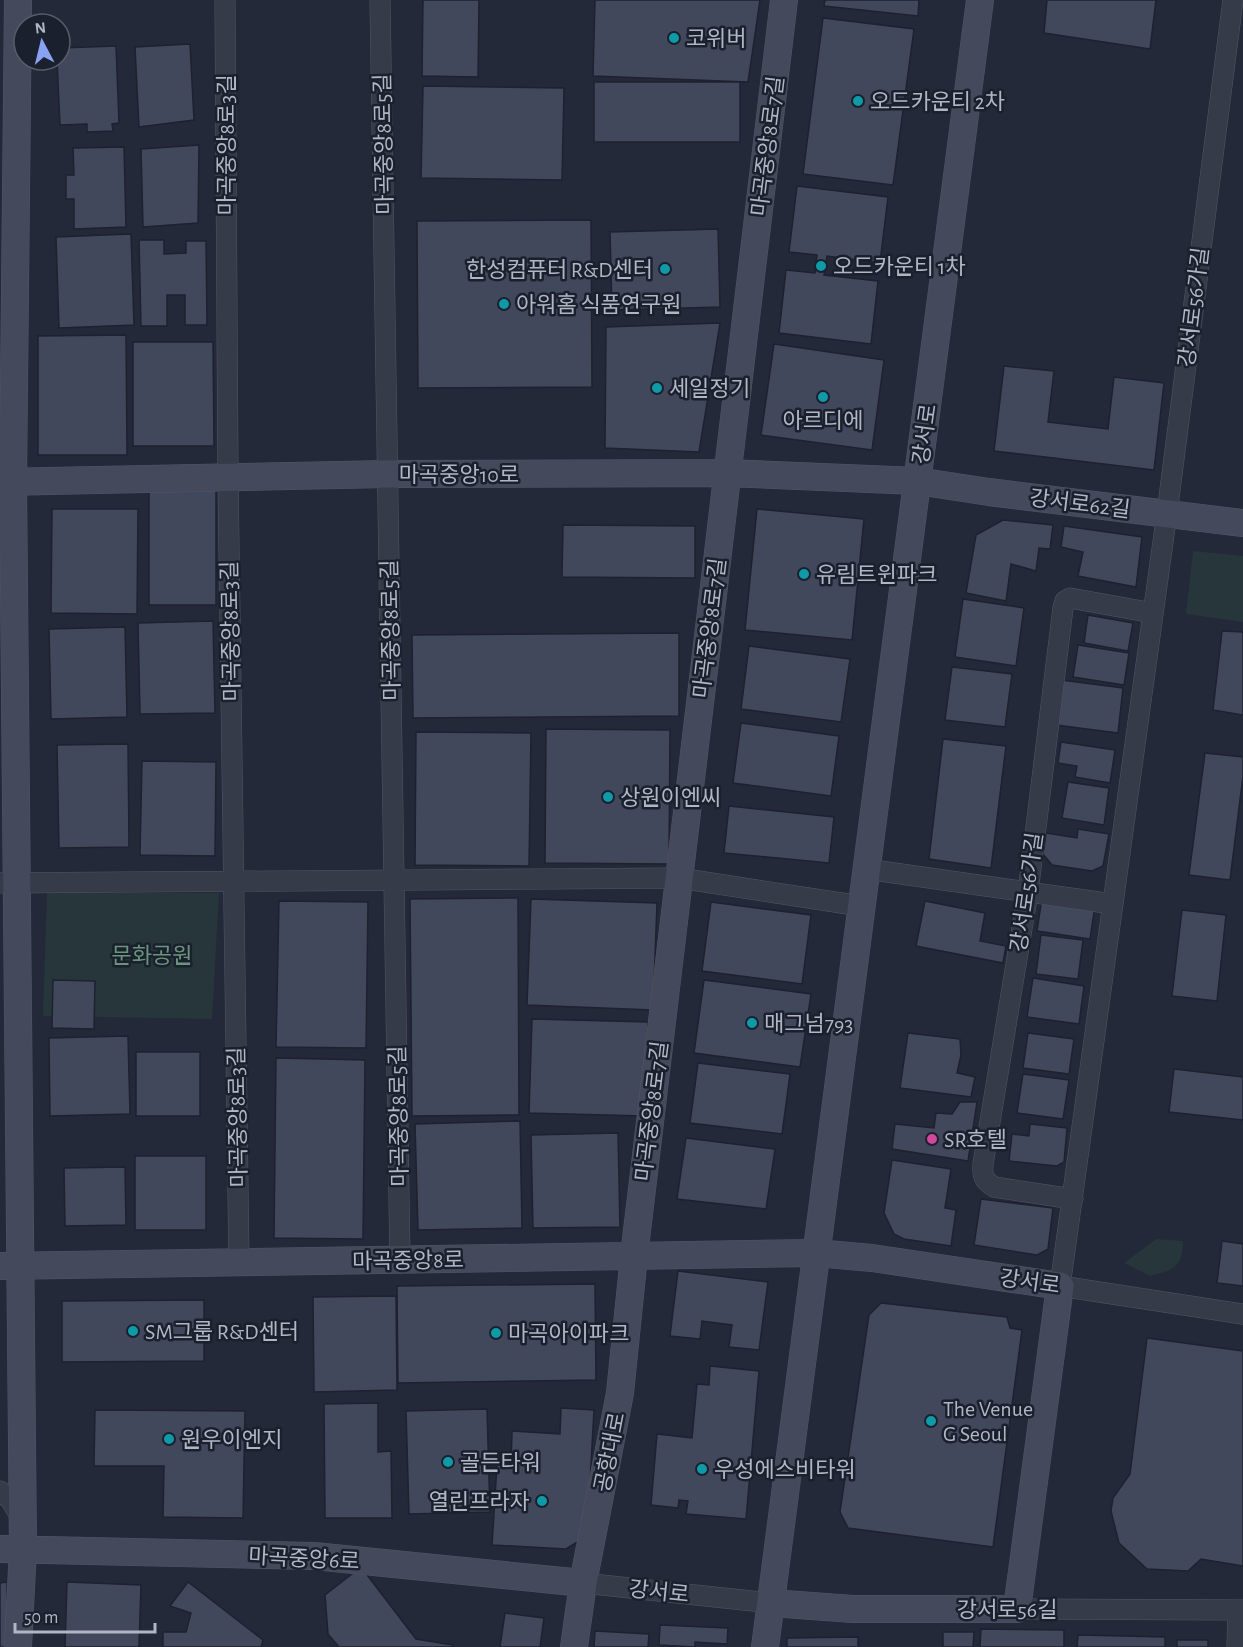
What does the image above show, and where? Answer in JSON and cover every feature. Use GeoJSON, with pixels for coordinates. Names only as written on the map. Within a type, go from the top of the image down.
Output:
{"type":"FeatureCollection","features":[{"type":"Feature","properties":{"kind":"street"},"geometry":{"type":"LineString","coordinates":[[18,0],[6,482],[10,1266],[22,1520],[11,1549],[18,1647]]}},
{"type":"Feature","properties":{"kind":"street","name":"마곡중앙8로3길"},"geometry":{"type":"LineString","coordinates":[[225,0],[228,477],[239,1262]]}},
{"type":"Feature","properties":{"kind":"street","name":"마곡중앙8로5길"},"geometry":{"type":"LineString","coordinates":[[380,0],[400,1260]]}},
{"type":"Feature","properties":{"kind":"street","name":"마곡중앙8로7길"},"geometry":{"type":"LineString","coordinates":[[634,1256],[784,0]]}},
{"type":"Feature","properties":{"kind":"street","name":"강서로"},"geometry":{"type":"LineString","coordinates":[[765,1647],[980,0]]}},
{"type":"Feature","properties":{"kind":"street","name":"강서로56가길"},"geometry":{"type":"LineString","coordinates":[[1017,1610],[1167,513],[1233,0]]}},
{"type":"Feature","properties":{"kind":"street","name":"마곡중앙10로"},"geometry":{"type":"LineString","coordinates":[[6,482],[387,474],[728,473],[917,481]]}},
{"type":"Feature","properties":{"kind":"street","name":"강서로62길"},"geometry":{"type":"LineString","coordinates":[[917,481],[1243,523]]}},
{"type":"Feature","properties":{"kind":"street","name":"강서로56가길"},"geometry":{"type":"LineString","coordinates":[[1073,1199],[994,1187],[985,1181],[982,1175],[1028,892],[1065,601],[1070,598],[1153,613]]}},
{"type":"Feature","properties":{"kind":"street"},"geometry":{"type":"LineString","coordinates":[[866,869],[1113,904]]}},
{"type":"Feature","properties":{"kind":"street"},"geometry":{"type":"LineString","coordinates":[[8,882],[679,878],[861,906]]}},
{"type":"Feature","properties":{"kind":"street","name":"강서로"},"geometry":{"type":"LineString","coordinates":[[816,1253],[872,1258],[1243,1314]]}},
{"type":"Feature","properties":{"kind":"street","name":"마곡중앙8로"},"geometry":{"type":"LineString","coordinates":[[10,1266],[816,1253]]}},
{"type":"Feature","properties":{"kind":"street","name":"공항대로"},"geometry":{"type":"LineString","coordinates":[[574,1647],[583,1583],[620,1393],[634,1256]]}},
{"type":"Feature","properties":{"kind":"street"},"geometry":{"type":"LineString","coordinates":[[0,1491],[10,1499],[22,1520]]}},
{"type":"Feature","properties":{"kind":"street","name":"마곡중앙6로"},"geometry":{"type":"LineString","coordinates":[[11,1549],[314,1556],[583,1583]]}},
{"type":"Feature","properties":{"kind":"street","name":"강서로"},"geometry":{"type":"LineString","coordinates":[[583,1583],[771,1603]]}},
{"type":"Feature","properties":{"kind":"street","name":"강서로56길"},"geometry":{"type":"LineString","coordinates":[[771,1603],[853,1609],[1241,1610]]}},
{"type":"Feature","properties":{"kind":"street"},"geometry":{"type":"LineString","coordinates":[[1237,1647],[1241,1610]]}},
{"type":"Feature","properties":{"kind":"green space"},"geometry":{"type":"Polygon","coordinates":[[[1193,551],[1243,556],[1243,622],[1186,614],[1193,551]]]}},
{"type":"Feature","properties":{"kind":"green space","name":"문화공원"},"geometry":{"type":"Polygon","coordinates":[[[47,893],[219,893],[212,1019],[43,1016],[47,893]]]}},
{"type":"Feature","properties":{"kind":"green space"},"geometry":{"type":"Polygon","coordinates":[[[1156,1239],[1183,1241],[1181,1257],[1171,1269],[1150,1276],[1124,1263],[1156,1239]]]}},
{"type":"Feature","properties":{"kind":"building"},"geometry":{"type":"Polygon","coordinates":[[[423,0],[479,0],[478,77],[422,76],[423,0]]]}},
{"type":"Feature","properties":{"kind":"building","name":"코위버"},"geometry":{"type":"Polygon","coordinates":[[[595,0],[760,0],[748,82],[593,76],[595,0]]]}},
{"type":"Feature","properties":{"kind":"building"},"geometry":{"type":"Polygon","coordinates":[[[825,0],[919,0],[918,16],[824,6],[825,0]]]}},
{"type":"Feature","properties":{"kind":"building"},"geometry":{"type":"Polygon","coordinates":[[[1047,0],[1156,0],[1150,49],[1044,33],[1047,0]]]}},
{"type":"Feature","properties":{"kind":"building","name":"오드카운티 2차"},"geometry":{"type":"Polygon","coordinates":[[[823,18],[914,29],[893,185],[803,174],[823,18]]]}},
{"type":"Feature","properties":{"kind":"building"},"geometry":{"type":"Polygon","coordinates":[[[190,44],[194,120],[139,127],[135,47],[190,44]]]}},
{"type":"Feature","properties":{"kind":"building"},"geometry":{"type":"Polygon","coordinates":[[[116,46],[119,123],[112,124],[113,131],[87,132],[87,124],[60,125],[58,72],[72,72],[72,48],[116,46]]]}},
{"type":"Feature","properties":{"kind":"building"},"geometry":{"type":"Polygon","coordinates":[[[594,82],[740,82],[740,142],[594,142],[594,82]]]}},
{"type":"Feature","properties":{"kind":"building"},"geometry":{"type":"Polygon","coordinates":[[[423,86],[564,88],[562,180],[421,178],[423,86]]]}},
{"type":"Feature","properties":{"kind":"building"},"geometry":{"type":"Polygon","coordinates":[[[199,145],[198,223],[143,227],[141,149],[199,145]]]}},
{"type":"Feature","properties":{"kind":"building"},"geometry":{"type":"Polygon","coordinates":[[[124,147],[126,227],[74,229],[74,199],[66,199],[66,175],[74,175],[73,148],[124,147]]]}},
{"type":"Feature","properties":{"kind":"building","name":"오드카운티 1차"},"geometry":{"type":"Polygon","coordinates":[[[797,186],[888,197],[880,263],[827,256],[824,275],[878,281],[871,344],[779,333],[786,270],[815,273],[817,255],[789,252],[797,186]]]}},
{"type":"Feature","properties":{"kind":"building","name":"아워홈 식품연구원"},"geometry":{"type":"Polygon","coordinates":[[[591,220],[592,387],[418,388],[417,221],[591,220]]]}},
{"type":"Feature","properties":{"kind":"building","name":"한성컴퓨터 R&D센터"},"geometry":{"type":"Polygon","coordinates":[[[718,229],[720,307],[612,310],[610,232],[718,229]]]}},
{"type":"Feature","properties":{"kind":"building"},"geometry":{"type":"Polygon","coordinates":[[[131,234],[134,325],[59,328],[56,237],[131,234]]]}},
{"type":"Feature","properties":{"kind":"building"},"geometry":{"type":"Polygon","coordinates":[[[139,240],[164,240],[164,254],[186,253],[186,241],[206,241],[207,325],[185,325],[185,295],[167,295],[167,326],[141,326],[139,240]]]}},
{"type":"Feature","properties":{"kind":"building","name":"세일정기"},"geometry":{"type":"Polygon","coordinates":[[[720,323],[699,452],[605,448],[606,327],[720,323]]]}},
{"type":"Feature","properties":{"kind":"building"},"geometry":{"type":"Polygon","coordinates":[[[126,335],[127,455],[38,455],[38,336],[126,335]]]}},
{"type":"Feature","properties":{"kind":"building"},"geometry":{"type":"Polygon","coordinates":[[[133,342],[213,342],[214,446],[133,446],[133,342]]]}},
{"type":"Feature","properties":{"kind":"building","name":"아르디에"},"geometry":{"type":"Polygon","coordinates":[[[774,344],[884,360],[872,450],[761,435],[774,344]]]}},
{"type":"Feature","properties":{"kind":"building"},"geometry":{"type":"Polygon","coordinates":[[[1004,366],[1054,371],[1048,422],[1108,429],[1114,377],[1164,383],[1154,470],[994,451],[1004,366]]]}},
{"type":"Feature","properties":{"kind":"building"},"geometry":{"type":"Polygon","coordinates":[[[149,490],[216,490],[216,605],[149,605],[149,490]]]}},
{"type":"Feature","properties":{"kind":"building"},"geometry":{"type":"Polygon","coordinates":[[[52,509],[138,509],[137,614],[51,613],[52,509]]]}},
{"type":"Feature","properties":{"kind":"building","name":"유림트윈파크"},"geometry":{"type":"Polygon","coordinates":[[[757,509],[864,519],[852,640],[745,630],[757,509]]]}},
{"type":"Feature","properties":{"kind":"building"},"geometry":{"type":"Polygon","coordinates":[[[1003,520],[1053,525],[1050,549],[1039,548],[1036,571],[1011,564],[1006,601],[966,593],[976,535],[1003,520]]]}},
{"type":"Feature","properties":{"kind":"building"},"geometry":{"type":"Polygon","coordinates":[[[563,525],[695,526],[695,578],[562,577],[563,525]]]}},
{"type":"Feature","properties":{"kind":"building"},"geometry":{"type":"Polygon","coordinates":[[[1064,526],[1142,537],[1136,587],[1078,576],[1083,552],[1061,547],[1064,526]]]}},
{"type":"Feature","properties":{"kind":"building"},"geometry":{"type":"Polygon","coordinates":[[[963,599],[1024,608],[1016,666],[955,657],[963,599]]]}},
{"type":"Feature","properties":{"kind":"building"},"geometry":{"type":"Polygon","coordinates":[[[1088,615],[1133,623],[1128,651],[1084,643],[1088,615]]]}},
{"type":"Feature","properties":{"kind":"building"},"geometry":{"type":"Polygon","coordinates":[[[213,621],[215,713],[140,714],[138,623],[213,621]]]}},
{"type":"Feature","properties":{"kind":"building"},"geometry":{"type":"Polygon","coordinates":[[[125,627],[127,717],[51,719],[49,629],[125,627]]]}},
{"type":"Feature","properties":{"kind":"building"},"geometry":{"type":"Polygon","coordinates":[[[1222,631],[1243,632],[1243,715],[1213,710],[1222,631]]]}},
{"type":"Feature","properties":{"kind":"building"},"geometry":{"type":"Polygon","coordinates":[[[679,633],[679,716],[413,718],[412,635],[679,633]]]}},
{"type":"Feature","properties":{"kind":"building"},"geometry":{"type":"Polygon","coordinates":[[[1078,645],[1129,653],[1124,685],[1073,677],[1078,645]]]}},
{"type":"Feature","properties":{"kind":"building"},"geometry":{"type":"Polygon","coordinates":[[[749,646],[850,659],[841,722],[741,709],[749,646]]]}},
{"type":"Feature","properties":{"kind":"building"},"geometry":{"type":"Polygon","coordinates":[[[952,667],[1012,674],[1005,727],[945,720],[952,667]]]}},
{"type":"Feature","properties":{"kind":"building"},"geometry":{"type":"Polygon","coordinates":[[[1061,680],[1123,688],[1118,733],[1056,725],[1061,680]]]}},
{"type":"Feature","properties":{"kind":"building"},"geometry":{"type":"Polygon","coordinates":[[[741,723],[839,736],[831,796],[733,783],[741,723]]]}},
{"type":"Feature","properties":{"kind":"building","name":"상원이엔씨"},"geometry":{"type":"Polygon","coordinates":[[[546,729],[670,730],[669,864],[545,863],[546,729]]]}},
{"type":"Feature","properties":{"kind":"building"},"geometry":{"type":"Polygon","coordinates":[[[416,732],[531,733],[529,866],[415,865],[416,732]]]}},
{"type":"Feature","properties":{"kind":"building"},"geometry":{"type":"Polygon","coordinates":[[[943,739],[1006,746],[991,868],[929,859],[943,739]]]}},
{"type":"Feature","properties":{"kind":"building"},"geometry":{"type":"Polygon","coordinates":[[[1061,742],[1115,750],[1110,783],[1075,777],[1077,766],[1058,763],[1061,742]]]}},
{"type":"Feature","properties":{"kind":"building"},"geometry":{"type":"Polygon","coordinates":[[[128,744],[129,847],[59,848],[57,745],[128,744]]]}},
{"type":"Feature","properties":{"kind":"building"},"geometry":{"type":"Polygon","coordinates":[[[1205,753],[1243,757],[1243,776],[1230,880],[1189,875],[1205,753]]]}},
{"type":"Feature","properties":{"kind":"building"},"geometry":{"type":"Polygon","coordinates":[[[142,761],[216,762],[215,856],[140,855],[142,761]]]}},
{"type":"Feature","properties":{"kind":"building"},"geometry":{"type":"Polygon","coordinates":[[[1068,782],[1109,788],[1104,825],[1062,818],[1068,782]]]}},
{"type":"Feature","properties":{"kind":"building"},"geometry":{"type":"Polygon","coordinates":[[[729,806],[834,817],[829,863],[724,853],[729,806]]]}},
{"type":"Feature","properties":{"kind":"building"},"geometry":{"type":"Polygon","coordinates":[[[1078,829],[1109,834],[1103,866],[1092,871],[1052,865],[1043,854],[1046,833],[1077,838],[1078,829]]]}},
{"type":"Feature","properties":{"kind":"building"},"geometry":{"type":"Polygon","coordinates":[[[518,898],[519,1115],[412,1116],[410,899],[518,898]]]}},
{"type":"Feature","properties":{"kind":"building"},"geometry":{"type":"Polygon","coordinates":[[[1042,898],[1095,906],[1090,939],[1037,931],[1042,898]]]}},
{"type":"Feature","properties":{"kind":"building"},"geometry":{"type":"Polygon","coordinates":[[[531,899],[657,903],[653,1010],[527,1005],[531,899]]]}},
{"type":"Feature","properties":{"kind":"building"},"geometry":{"type":"Polygon","coordinates":[[[279,901],[368,902],[366,1048],[276,1047],[279,901]]]}},
{"type":"Feature","properties":{"kind":"building"},"geometry":{"type":"Polygon","coordinates":[[[925,901],[985,913],[980,941],[1006,946],[1003,963],[916,946],[925,901]]]}},
{"type":"Feature","properties":{"kind":"building"},"geometry":{"type":"Polygon","coordinates":[[[711,902],[811,915],[802,984],[702,971],[711,902]]]}},
{"type":"Feature","properties":{"kind":"building"},"geometry":{"type":"Polygon","coordinates":[[[1182,910],[1226,915],[1217,1001],[1172,996],[1182,910]]]}},
{"type":"Feature","properties":{"kind":"building"},"geometry":{"type":"Polygon","coordinates":[[[1041,935],[1083,940],[1078,979],[1036,974],[1041,935]]]}},
{"type":"Feature","properties":{"kind":"building"},"geometry":{"type":"Polygon","coordinates":[[[1033,978],[1084,986],[1079,1024],[1027,1017],[1033,978]]]}},
{"type":"Feature","properties":{"kind":"building"},"geometry":{"type":"Polygon","coordinates":[[[53,980],[95,981],[94,1029],[52,1028],[53,980]]]}},
{"type":"Feature","properties":{"kind":"building","name":"매그넘793"},"geometry":{"type":"Polygon","coordinates":[[[704,980],[811,994],[800,1067],[694,1053],[704,980]]]}},
{"type":"Feature","properties":{"kind":"building"},"geometry":{"type":"Polygon","coordinates":[[[532,1019],[648,1022],[645,1116],[529,1113],[532,1019]]]}},
{"type":"Feature","properties":{"kind":"building"},"geometry":{"type":"Polygon","coordinates":[[[908,1033],[960,1039],[961,1055],[957,1073],[975,1077],[971,1097],[900,1088],[908,1033]]]}},
{"type":"Feature","properties":{"kind":"building"},"geometry":{"type":"Polygon","coordinates":[[[1028,1033],[1074,1039],[1069,1074],[1023,1068],[1028,1033]]]}},
{"type":"Feature","properties":{"kind":"building"},"geometry":{"type":"Polygon","coordinates":[[[128,1036],[130,1114],[50,1116],[49,1038],[128,1036]]]}},
{"type":"Feature","properties":{"kind":"building"},"geometry":{"type":"Polygon","coordinates":[[[136,1052],[200,1052],[200,1116],[136,1116],[136,1052]]]}},
{"type":"Feature","properties":{"kind":"building"},"geometry":{"type":"Polygon","coordinates":[[[276,1058],[365,1060],[363,1239],[274,1238],[276,1058]]]}},
{"type":"Feature","properties":{"kind":"building"},"geometry":{"type":"Polygon","coordinates":[[[698,1063],[790,1074],[782,1134],[690,1123],[698,1063]]]}},
{"type":"Feature","properties":{"kind":"building"},"geometry":{"type":"Polygon","coordinates":[[[1174,1069],[1243,1077],[1243,1120],[1169,1112],[1174,1069]]]}},
{"type":"Feature","properties":{"kind":"building"},"geometry":{"type":"Polygon","coordinates":[[[1023,1074],[1069,1080],[1063,1119],[1017,1113],[1023,1074]]]}},
{"type":"Feature","properties":{"kind":"building","name":"SR호텔"},"geometry":{"type":"Polygon","coordinates":[[[960,1102],[977,1102],[968,1161],[892,1149],[895,1124],[934,1128],[936,1113],[952,1114],[960,1102]]]}},
{"type":"Feature","properties":{"kind":"building"},"geometry":{"type":"Polygon","coordinates":[[[520,1121],[522,1228],[418,1230],[415,1124],[520,1121]]]}},
{"type":"Feature","properties":{"kind":"building"},"geometry":{"type":"Polygon","coordinates":[[[1030,1124],[1067,1128],[1064,1162],[1057,1166],[1009,1161],[1012,1134],[1029,1136],[1030,1124]]]}},
{"type":"Feature","properties":{"kind":"building"},"geometry":{"type":"Polygon","coordinates":[[[618,1133],[620,1227],[533,1228],[531,1135],[618,1133]]]}},
{"type":"Feature","properties":{"kind":"building"},"geometry":{"type":"Polygon","coordinates":[[[686,1138],[775,1149],[766,1209],[677,1199],[686,1138]]]}},
{"type":"Feature","properties":{"kind":"building"},"geometry":{"type":"Polygon","coordinates":[[[135,1156],[206,1156],[206,1230],[135,1230],[135,1156]]]}},
{"type":"Feature","properties":{"kind":"building"},"geometry":{"type":"Polygon","coordinates":[[[892,1160],[951,1169],[945,1208],[956,1210],[951,1246],[904,1239],[894,1234],[884,1213],[892,1160]]]}},
{"type":"Feature","properties":{"kind":"building"},"geometry":{"type":"Polygon","coordinates":[[[125,1167],[126,1225],[65,1226],[64,1168],[125,1167]]]}},
{"type":"Feature","properties":{"kind":"building"},"geometry":{"type":"Polygon","coordinates":[[[981,1199],[1053,1208],[1048,1249],[1037,1255],[974,1245],[981,1199]]]}},
{"type":"Feature","properties":{"kind":"building"},"geometry":{"type":"Polygon","coordinates":[[[1222,1241],[1243,1244],[1243,1286],[1217,1283],[1222,1241]]]}},
{"type":"Feature","properties":{"kind":"building"},"geometry":{"type":"Polygon","coordinates":[[[678,1271],[768,1282],[759,1350],[729,1347],[732,1325],[702,1321],[700,1339],[670,1336],[678,1271]]]}},
{"type":"Feature","properties":{"kind":"building","name":"마곡아이파크"},"geometry":{"type":"Polygon","coordinates":[[[595,1284],[596,1380],[398,1383],[397,1286],[595,1284]]]}},
{"type":"Feature","properties":{"kind":"building"},"geometry":{"type":"Polygon","coordinates":[[[396,1296],[397,1390],[314,1392],[313,1297],[396,1296]]]}},
{"type":"Feature","properties":{"kind":"building","name":"SM그룹 R&D센터"},"geometry":{"type":"Polygon","coordinates":[[[204,1300],[204,1361],[62,1362],[62,1301],[204,1300]]]}},
{"type":"Feature","properties":{"kind":"building","name":"The Venue G Seoul"},"geometry":{"type":"Polygon","coordinates":[[[881,1303],[1007,1317],[1010,1328],[1022,1330],[993,1547],[848,1528],[840,1512],[869,1315],[881,1303]]]}},
{"type":"Feature","properties":{"kind":"building"},"geometry":{"type":"Polygon","coordinates":[[[1147,1338],[1243,1351],[1243,1566],[1201,1559],[1188,1571],[1147,1569],[1119,1543],[1111,1511],[1113,1498],[1130,1474],[1147,1338]]]}},
{"type":"Feature","properties":{"kind":"building","name":"우성에스비타워"},"geometry":{"type":"Polygon","coordinates":[[[710,1366],[759,1371],[746,1519],[686,1514],[688,1501],[679,1500],[678,1508],[651,1505],[657,1434],[692,1438],[697,1384],[709,1385],[710,1366]]]}},
{"type":"Feature","properties":{"kind":"building"},"geometry":{"type":"Polygon","coordinates":[[[378,1403],[378,1452],[391,1451],[392,1518],[325,1518],[324,1404],[378,1403]]]}},
{"type":"Feature","properties":{"kind":"building","name":"열린프라자"},"geometry":{"type":"Polygon","coordinates":[[[561,1408],[594,1410],[587,1536],[566,1549],[492,1545],[497,1465],[511,1466],[512,1431],[560,1434],[561,1408]]]}},
{"type":"Feature","properties":{"kind":"building","name":"골든타워"},"geometry":{"type":"Polygon","coordinates":[[[487,1409],[490,1512],[409,1514],[406,1411],[487,1409]]]}},
{"type":"Feature","properties":{"kind":"building","name":"원우이엔지"},"geometry":{"type":"Polygon","coordinates":[[[95,1410],[245,1411],[243,1518],[163,1517],[164,1466],[94,1466],[95,1410]]]}},
{"type":"Feature","properties":{"kind":"building"},"geometry":{"type":"Polygon","coordinates":[[[361,1567],[416,1639],[453,1645],[452,1647],[339,1647],[328,1634],[325,1595],[361,1567]]]}},
{"type":"Feature","properties":{"kind":"building"},"geometry":{"type":"Polygon","coordinates":[[[7,1582],[8,1647],[0,1647],[0,1583],[7,1582]]]}},
{"type":"Feature","properties":{"kind":"building"},"geometry":{"type":"Polygon","coordinates":[[[67,1582],[141,1585],[139,1647],[65,1647],[67,1582]]]}},
{"type":"Feature","properties":{"kind":"building"},"geometry":{"type":"Polygon","coordinates":[[[188,1582],[263,1640],[261,1647],[163,1647],[163,1632],[186,1632],[191,1613],[170,1606],[188,1582]]]}},
{"type":"Feature","properties":{"kind":"building"},"geometry":{"type":"Polygon","coordinates":[[[505,1613],[544,1618],[540,1647],[500,1647],[505,1613]]]}},
{"type":"Feature","properties":{"kind":"building"},"geometry":{"type":"Polygon","coordinates":[[[660,1625],[728,1628],[727,1644],[695,1642],[695,1647],[659,1645],[660,1625]]]}},
{"type":"Feature","properties":{"kind":"building"},"geometry":{"type":"Polygon","coordinates":[[[981,1629],[1064,1630],[1064,1647],[980,1647],[981,1629]]]}},
{"type":"Feature","properties":{"kind":"building"},"geometry":{"type":"Polygon","coordinates":[[[595,1631],[649,1634],[648,1647],[594,1647],[595,1631]]]}},
{"type":"Feature","properties":{"kind":"building"},"geometry":{"type":"Polygon","coordinates":[[[943,1632],[974,1632],[973,1647],[943,1647],[943,1632]]]}},
{"type":"Feature","properties":{"kind":"building"},"geometry":{"type":"Polygon","coordinates":[[[1078,1635],[1165,1637],[1165,1647],[1077,1647],[1078,1635]]]}},
{"type":"Feature","properties":{"kind":"building"},"geometry":{"type":"Polygon","coordinates":[[[858,1637],[858,1647],[787,1647],[787,1638],[858,1637]]]}},
{"type":"Feature","properties":{"kind":"building"},"geometry":{"type":"Polygon","coordinates":[[[1177,1640],[1208,1640],[1208,1647],[1177,1647],[1177,1640]]]}},
{"type":"Feature","properties":{"kind":"place","name":"코위버"},"geometry":{"type":"Point","coordinates":[674,38]}},
{"type":"Feature","properties":{"kind":"place","name":"오드카운티 2차"},"geometry":{"type":"Point","coordinates":[858,101]}},
{"type":"Feature","properties":{"kind":"place","name":"오드카운티 1차"},"geometry":{"type":"Point","coordinates":[821,266]}},
{"type":"Feature","properties":{"kind":"place","name":"한성컴퓨터 R&D센터"},"geometry":{"type":"Point","coordinates":[665,269]}},
{"type":"Feature","properties":{"kind":"place","name":"아워홈 식품연구원"},"geometry":{"type":"Point","coordinates":[504,304]}},
{"type":"Feature","properties":{"kind":"place","name":"세일정기"},"geometry":{"type":"Point","coordinates":[657,388]}},
{"type":"Feature","properties":{"kind":"place","name":"아르디에"},"geometry":{"type":"Point","coordinates":[823,397]}},
{"type":"Feature","properties":{"kind":"place","name":"유림트윈파크"},"geometry":{"type":"Point","coordinates":[804,574]}},
{"type":"Feature","properties":{"kind":"place","name":"상원이엔씨"},"geometry":{"type":"Point","coordinates":[608,797]}},
{"type":"Feature","properties":{"kind":"place","name":"매그넘793"},"geometry":{"type":"Point","coordinates":[752,1023]}},
{"type":"Feature","properties":{"kind":"place","name":"SR호텔"},"geometry":{"type":"Point","coordinates":[932,1139]}},
{"type":"Feature","properties":{"kind":"place","name":"SM그룹 R&D센터"},"geometry":{"type":"Point","coordinates":[133,1331]}},
{"type":"Feature","properties":{"kind":"place","name":"마곡아이파크"},"geometry":{"type":"Point","coordinates":[496,1333]}},
{"type":"Feature","properties":{"kind":"place","name":"The Venue G Seoul"},"geometry":{"type":"Point","coordinates":[931,1421]}},
{"type":"Feature","properties":{"kind":"place","name":"원우이엔지"},"geometry":{"type":"Point","coordinates":[169,1439]}},
{"type":"Feature","properties":{"kind":"place","name":"골든타워"},"geometry":{"type":"Point","coordinates":[448,1462]}},
{"type":"Feature","properties":{"kind":"place","name":"우성에스비타워"},"geometry":{"type":"Point","coordinates":[702,1469]}},
{"type":"Feature","properties":{"kind":"place","name":"열린프라자"},"geometry":{"type":"Point","coordinates":[542,1501]}}]}
